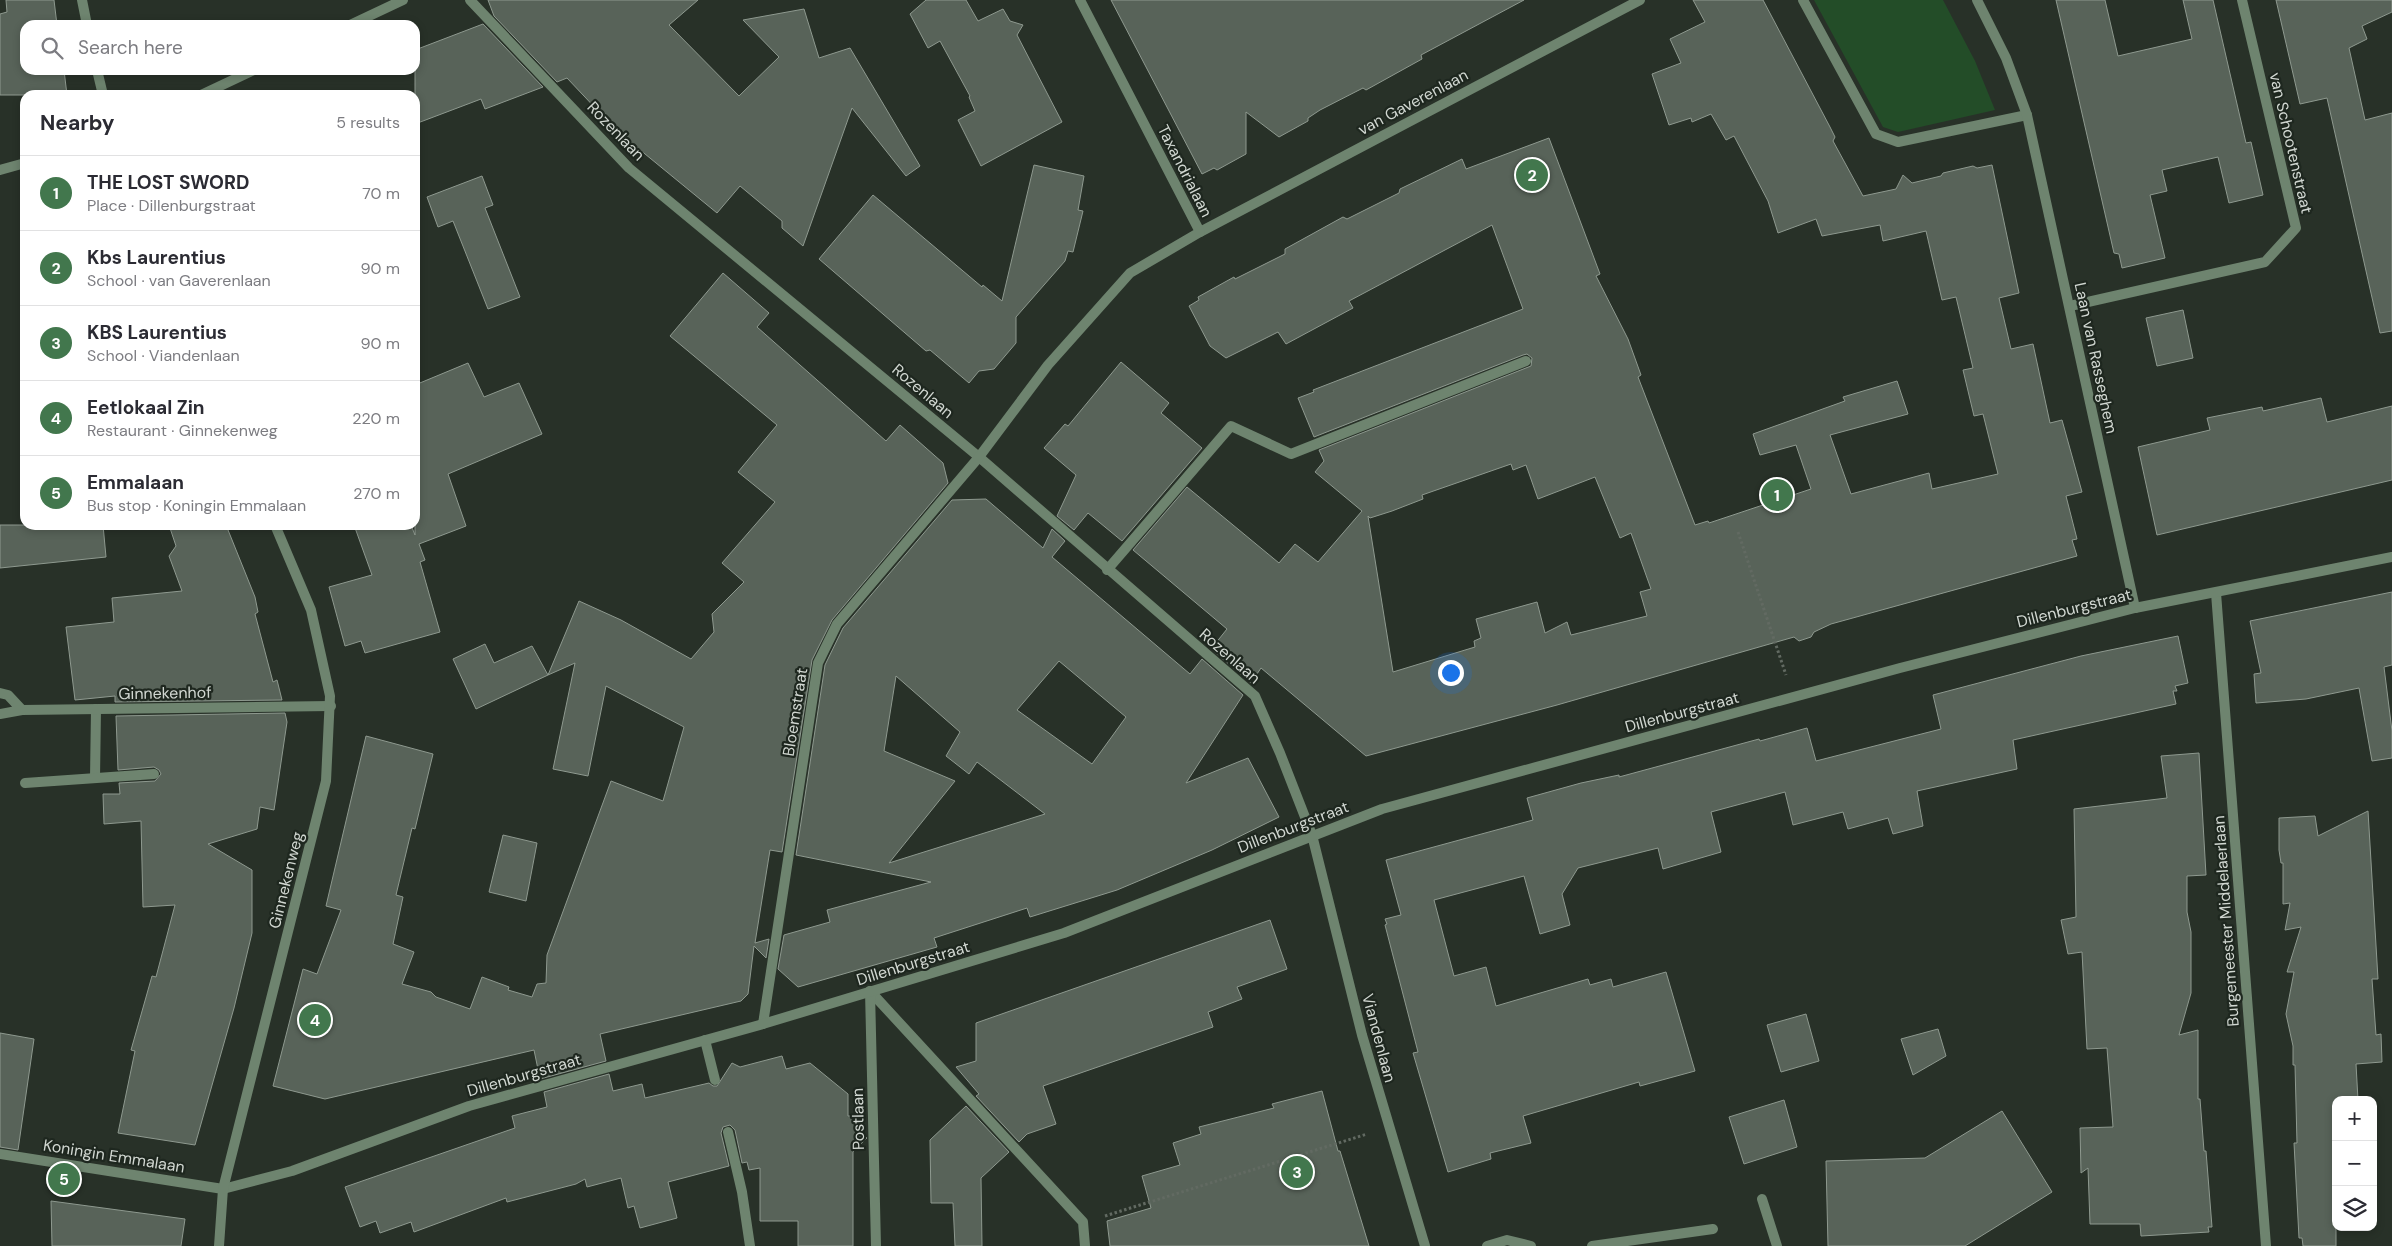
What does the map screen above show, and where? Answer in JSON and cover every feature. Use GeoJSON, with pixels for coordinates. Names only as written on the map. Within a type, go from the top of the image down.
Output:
{"type":"FeatureCollection","features":[{"type":"Feature","properties":{"kind":"street"},"geometry":{"type":"LineString","coordinates":[[82,0],[86,20]]}},
{"type":"Feature","properties":{"kind":"street"},"geometry":{"type":"LineString","coordinates":[[361,20],[403,0]]}},
{"type":"Feature","properties":{"kind":"street","name":"Rozenlaan"},"geometry":{"type":"LineString","coordinates":[[470,0],[629,168],[979,457],[1254,696],[1280,753],[1312,835]]}},
{"type":"Feature","properties":{"kind":"street","name":"Taxandrialaan"},"geometry":{"type":"LineString","coordinates":[[979,457],[1048,365],[1130,273],[1200,232],[1080,0]]}},
{"type":"Feature","properties":{"kind":"street","name":"van Gaverenlaan"},"geometry":{"type":"LineString","coordinates":[[1200,232],[1640,0]]}},
{"type":"Feature","properties":{"kind":"street"},"geometry":{"type":"LineString","coordinates":[[1803,0],[1876,134],[1898,142],[2026,115]]}},
{"type":"Feature","properties":{"kind":"street","name":"Laan van Rasseghem"},"geometry":{"type":"LineString","coordinates":[[1977,0],[2006,58],[2026,115],[2070,306],[2135,608]]}},
{"type":"Feature","properties":{"kind":"street","name":"van Schootenstraat"},"geometry":{"type":"LineString","coordinates":[[2070,306],[2266,262],[2296,228],[2242,0]]}},
{"type":"Feature","properties":{"kind":"street"},"geometry":{"type":"LineString","coordinates":[[98,75],[102,90]]}},
{"type":"Feature","properties":{"kind":"street"},"geometry":{"type":"LineString","coordinates":[[212,90],[243,75]]}},
{"type":"Feature","properties":{"kind":"street"},"geometry":{"type":"LineString","coordinates":[[0,170],[20,164]]}},
{"type":"Feature","properties":{"kind":"street"},"geometry":{"type":"LineString","coordinates":[[1107,570],[1231,426],[1291,454],[1526,361]]}},
{"type":"Feature","properties":{"kind":"street","name":"Bloemstraat"},"geometry":{"type":"LineString","coordinates":[[763,1024],[818,663],[837,624],[979,457]]}},
{"type":"Feature","properties":{"kind":"street","name":"Ginnekenweg"},"geometry":{"type":"LineString","coordinates":[[219,1246],[223,1189],[326,782],[330,696],[311,610],[278,530]]}},
{"type":"Feature","properties":{"kind":"street","name":"Dillenburgstraat"},"geometry":{"type":"LineString","coordinates":[[223,1189],[292,1171],[469,1106],[763,1024],[1064,933],[1382,809],[1793,697],[2135,608],[2392,557]]}},
{"type":"Feature","properties":{"kind":"street","name":"Burgemeester Middelaerlaan"},"geometry":{"type":"LineString","coordinates":[[2216,593],[2266,1246]]}},
{"type":"Feature","properties":{"kind":"street"},"geometry":{"type":"LineString","coordinates":[[0,693],[8,695],[22,710]]}},
{"type":"Feature","properties":{"kind":"street","name":"Ginnekenhof"},"geometry":{"type":"LineString","coordinates":[[0,714],[22,710],[331,706]]}},
{"type":"Feature","properties":{"kind":"street"},"geometry":{"type":"LineString","coordinates":[[95,778],[96,709]]}},
{"type":"Feature","properties":{"kind":"street"},"geometry":{"type":"LineString","coordinates":[[25,783],[154,774]]}},
{"type":"Feature","properties":{"kind":"street","name":"Viandenlaan"},"geometry":{"type":"LineString","coordinates":[[1312,835],[1362,1035],[1388,1128],[1425,1246]]}},
{"type":"Feature","properties":{"kind":"street"},"geometry":{"type":"LineString","coordinates":[[870,991],[1083,1222],[1085,1246]]}},
{"type":"Feature","properties":{"kind":"street","name":"Postlaan"},"geometry":{"type":"LineString","coordinates":[[870,991],[876,1246]]}},
{"type":"Feature","properties":{"kind":"street"},"geometry":{"type":"LineString","coordinates":[[705,1040],[714,1080]]}},
{"type":"Feature","properties":{"kind":"street"},"geometry":{"type":"LineString","coordinates":[[728,1132],[742,1192],[750,1246]]}},
{"type":"Feature","properties":{"kind":"street","name":"Koningin Emmalaan"},"geometry":{"type":"LineString","coordinates":[[0,1154],[223,1189]]}},
{"type":"Feature","properties":{"kind":"street"},"geometry":{"type":"LineString","coordinates":[[1762,1199],[1777,1246]]}},
{"type":"Feature","properties":{"kind":"street"},"geometry":{"type":"LineString","coordinates":[[1592,1246],[1713,1228]]}},
{"type":"Feature","properties":{"kind":"street"},"geometry":{"type":"LineString","coordinates":[[1487,1246],[1507,1240],[1531,1246]]}},
{"type":"Feature","properties":{"kind":"path"},"geometry":{"type":"LineString","coordinates":[[1738,532],[1793,697]]}},
{"type":"Feature","properties":{"kind":"path"},"geometry":{"type":"LineString","coordinates":[[1083,1222],[1388,1128]]}},
{"type":"Feature","properties":{"kind":"green space"},"geometry":{"type":"Polygon","coordinates":[[[1814,0],[1943,0],[1975,61],[1995,110],[1898,132],[1883,127],[1814,0]]]}},
{"type":"Feature","properties":{"kind":"building"},"geometry":{"type":"Polygon","coordinates":[[[6,0],[54,0],[56,20],[20,20],[20,75],[65,75],[66,90],[20,90],[20,95],[0,95],[0,14],[7,12],[6,0]]]}},
{"type":"Feature","properties":{"kind":"building"},"geometry":{"type":"Polygon","coordinates":[[[488,0],[698,0],[669,25],[739,96],[779,57],[743,20],[804,9],[819,58],[850,48],[920,166],[906,176],[852,108],[803,246],[782,228],[782,221],[740,186],[717,213],[617,131],[567,78],[557,82],[494,16],[488,0]]]}},
{"type":"Feature","properties":{"kind":"building"},"geometry":{"type":"Polygon","coordinates":[[[926,0],[966,0],[978,21],[1003,9],[1010,21],[1023,25],[1017,35],[1062,122],[981,166],[958,120],[975,111],[970,96],[940,41],[928,48],[910,14],[926,0]]]}},
{"type":"Feature","properties":{"kind":"building"},"geometry":{"type":"Polygon","coordinates":[[[1111,0],[1524,0],[1421,55],[1422,59],[1366,90],[1363,88],[1320,110],[1308,118],[1308,121],[1279,137],[1246,112],[1246,154],[1217,170],[1214,168],[1202,174],[1111,0]]]}},
{"type":"Feature","properties":{"kind":"building"},"geometry":{"type":"Polygon","coordinates":[[[1693,0],[1763,0],[1830,127],[1835,137],[1833,141],[1863,196],[1896,189],[1903,175],[1912,183],[1973,166],[1977,168],[1992,165],[2019,293],[1999,298],[2011,349],[2033,344],[2050,423],[2062,420],[2082,492],[2066,496],[2077,539],[2072,540],[2077,556],[1831,624],[1814,632],[1811,637],[1799,641],[1794,637],[1557,705],[1366,756],[1261,668],[1251,683],[1211,649],[1227,629],[1133,550],[1187,487],[1279,563],[1295,544],[1318,562],[1362,511],[1315,472],[1324,461],[1319,450],[1531,366],[1532,358],[1527,354],[1523,355],[1314,437],[1298,398],[1314,392],[1313,390],[1523,309],[1492,225],[1349,301],[1353,308],[1286,344],[1278,332],[1226,358],[1210,346],[1189,306],[1199,300],[1198,297],[1234,277],[1235,279],[1285,254],[1285,249],[1343,217],[1347,219],[1399,193],[1400,189],[1462,159],[1466,169],[1549,138],[1600,274],[1596,276],[1628,339],[1641,375],[1638,377],[1695,525],[1708,521],[1709,523],[1811,489],[1796,445],[1760,455],[1753,434],[1845,401],[1843,397],[1897,381],[1908,414],[1830,435],[1851,494],[1929,473],[1932,489],[1998,474],[1983,414],[1974,416],[1963,370],[1973,368],[1956,297],[1942,300],[1926,231],[1883,241],[1880,225],[1822,236],[1816,219],[1778,233],[1768,201],[1734,136],[1726,140],[1711,114],[1692,122],[1691,118],[1669,125],[1652,74],[1681,63],[1670,39],[1705,22],[1693,0]],[[1511,464],[1422,495],[1423,499],[1392,511],[1370,518],[1368,516],[1393,672],[1475,647],[1474,641],[1481,638],[1476,619],[1537,602],[1545,633],[1567,622],[1571,635],[1647,616],[1640,592],[1651,589],[1631,533],[1620,538],[1595,477],[1538,499],[1526,465],[1513,470],[1511,464]]]}},
{"type":"Feature","properties":{"kind":"building"},"geometry":{"type":"Polygon","coordinates":[[[2056,0],[2105,0],[2118,56],[2192,39],[2183,0],[2213,0],[2246,143],[2251,142],[2263,195],[2229,203],[2218,157],[2162,170],[2167,191],[2150,195],[2165,258],[2122,268],[2119,254],[2114,253],[2056,0]]]}},
{"type":"Feature","properties":{"kind":"building"},"geometry":{"type":"Polygon","coordinates":[[[2276,0],[2392,0],[2392,12],[2362,26],[2367,39],[2349,48],[2365,120],[2392,113],[2392,331],[2380,333],[2327,98],[2300,104],[2276,0]]]}},
{"type":"Feature","properties":{"kind":"building"},"geometry":{"type":"Polygon","coordinates":[[[483,24],[543,87],[485,109],[481,99],[420,122],[420,90],[415,90],[415,75],[420,75],[420,48],[483,24]]]}},
{"type":"Feature","properties":{"kind":"building"},"geometry":{"type":"Polygon","coordinates":[[[1034,165],[1084,176],[1078,210],[1083,211],[1073,252],[1068,251],[1065,261],[1016,317],[1016,343],[994,369],[979,371],[969,383],[930,350],[926,351],[819,259],[873,195],[982,287],[983,285],[1002,301],[1034,165]]]}},
{"type":"Feature","properties":{"kind":"building"},"geometry":{"type":"Polygon","coordinates":[[[482,176],[493,205],[485,208],[520,297],[488,309],[453,221],[438,227],[427,197],[482,176]]]}},
{"type":"Feature","properties":{"kind":"building"},"geometry":{"type":"Polygon","coordinates":[[[723,273],[769,313],[757,327],[886,441],[900,425],[943,463],[948,483],[832,620],[812,660],[782,852],[770,850],[755,943],[769,939],[766,958],[754,946],[748,994],[741,1001],[600,1034],[606,1061],[540,1079],[534,1050],[325,1099],[273,1086],[303,969],[317,974],[341,910],[326,906],[366,736],[433,754],[415,829],[412,828],[396,895],[403,897],[393,944],[414,952],[402,984],[431,992],[436,997],[470,1009],[482,977],[509,987],[508,990],[532,997],[537,984],[546,983],[547,955],[611,781],[663,801],[684,727],[606,686],[588,776],[553,769],[575,663],[548,675],[579,601],[621,620],[691,659],[714,632],[712,614],[744,582],[722,563],[775,502],[738,472],[777,425],[670,336],[723,273]]]}},
{"type":"Feature","properties":{"kind":"building"},"geometry":{"type":"Polygon","coordinates":[[[2183,310],[2193,358],[2157,366],[2146,318],[2183,310]]]}},
{"type":"Feature","properties":{"kind":"building"},"geometry":{"type":"Polygon","coordinates":[[[1121,362],[1169,403],[1161,413],[1202,448],[1122,541],[1088,513],[1074,530],[1057,516],[1076,475],[1044,448],[1065,424],[1068,426],[1121,362]]]}},
{"type":"Feature","properties":{"kind":"building"},"geometry":{"type":"Polygon","coordinates":[[[468,363],[484,397],[519,383],[542,434],[448,474],[466,526],[419,544],[425,560],[420,562],[440,632],[365,653],[361,641],[345,646],[329,587],[372,575],[356,530],[413,530],[415,535],[415,530],[420,530],[420,383],[468,363]]]}},
{"type":"Feature","properties":{"kind":"building"},"geometry":{"type":"Polygon","coordinates":[[[2321,398],[2327,422],[2392,406],[2392,480],[2157,535],[2138,447],[2210,430],[2207,418],[2262,407],[2263,411],[2321,398]]]}},
{"type":"Feature","properties":{"kind":"building"},"geometry":{"type":"Polygon","coordinates":[[[986,499],[1043,548],[1052,529],[1065,541],[1052,557],[1190,674],[1202,659],[1243,695],[1186,783],[1248,758],[1279,817],[1212,850],[1117,890],[1030,917],[1027,908],[934,938],[937,947],[798,987],[778,969],[784,935],[830,922],[827,910],[931,882],[796,855],[825,665],[843,628],[952,500],[986,499]],[[1059,661],[1017,710],[1092,764],[1126,717],[1059,661]],[[896,676],[884,751],[955,781],[889,863],[1045,814],[977,762],[969,774],[946,756],[960,732],[896,676]]]}},
{"type":"Feature","properties":{"kind":"building"},"geometry":{"type":"Polygon","coordinates":[[[0,525],[20,525],[20,530],[103,530],[106,557],[0,568],[0,525]]]}},
{"type":"Feature","properties":{"kind":"building"},"geometry":{"type":"Polygon","coordinates":[[[171,530],[228,530],[255,597],[258,612],[255,614],[273,682],[277,680],[282,700],[115,702],[115,696],[75,700],[66,627],[114,622],[112,598],[182,591],[169,556],[176,546],[171,530]]]}},
{"type":"Feature","properties":{"kind":"building"},"geometry":{"type":"Polygon","coordinates":[[[2392,592],[2392,665],[2384,667],[2392,731],[2392,758],[2372,761],[2359,688],[2306,699],[2256,703],[2254,674],[2261,673],[2250,621],[2392,592]]]}},
{"type":"Feature","properties":{"kind":"building"},"geometry":{"type":"Polygon","coordinates":[[[2178,636],[2188,683],[2175,686],[2177,691],[2173,691],[2176,704],[2013,740],[2017,769],[1917,791],[1923,826],[1893,834],[1888,818],[1848,829],[1843,812],[1793,825],[1785,792],[1711,812],[1721,852],[1663,869],[1658,848],[1578,868],[1562,894],[1570,925],[1540,934],[1524,876],[1434,900],[1454,976],[1486,967],[1496,1006],[1588,979],[1590,985],[1611,979],[1613,987],[1666,972],[1695,1071],[1640,1086],[1639,1082],[1523,1116],[1531,1143],[1490,1153],[1491,1159],[1448,1172],[1413,1053],[1418,1052],[1385,925],[1387,924],[1385,919],[1401,915],[1386,860],[1533,820],[1527,798],[1581,783],[1619,775],[1619,777],[1759,739],[1760,741],[1807,728],[1816,761],[1941,729],[1933,695],[2081,656],[2178,636]]]}},
{"type":"Feature","properties":{"kind":"building"},"geometry":{"type":"Polygon","coordinates":[[[485,644],[494,663],[532,646],[548,675],[476,709],[453,659],[485,644]]]}},
{"type":"Feature","properties":{"kind":"building"},"geometry":{"type":"Polygon","coordinates":[[[285,713],[287,722],[274,810],[260,807],[257,829],[208,844],[252,870],[252,933],[234,1008],[195,1145],[118,1133],[135,1051],[131,1050],[152,976],[156,977],[175,905],[143,907],[141,821],[104,824],[103,794],[120,794],[119,783],[155,781],[161,774],[154,767],[118,770],[116,716],[285,713]]]}},
{"type":"Feature","properties":{"kind":"building"},"geometry":{"type":"Polygon","coordinates":[[[2199,753],[2206,875],[2187,876],[2187,912],[2191,932],[2191,993],[2179,1035],[2198,1030],[2198,1099],[2200,1099],[2204,1151],[2206,1151],[2212,1227],[2208,1227],[2209,1232],[2141,1236],[2140,1224],[2090,1224],[2088,1168],[2081,1173],[2080,1128],[2113,1127],[2107,1048],[2087,1049],[2082,952],[2068,954],[2061,920],[2076,917],[2074,809],[2167,798],[2161,756],[2199,753]]]}},
{"type":"Feature","properties":{"kind":"building"},"geometry":{"type":"Polygon","coordinates":[[[2368,811],[2378,979],[2372,979],[2376,1035],[2381,1034],[2382,1062],[2356,1064],[2358,1096],[2332,1096],[2332,1231],[2336,1231],[2336,1246],[2303,1246],[2302,1238],[2299,1238],[2294,1143],[2297,1143],[2295,1065],[2293,1065],[2293,1046],[2286,1014],[2294,972],[2287,972],[2301,927],[2285,930],[2290,903],[2283,904],[2283,863],[2281,863],[2279,850],[2279,818],[2315,816],[2318,836],[2368,811]]]}},
{"type":"Feature","properties":{"kind":"building"},"geometry":{"type":"Polygon","coordinates":[[[503,835],[537,843],[526,901],[489,892],[503,835]]]}},
{"type":"Feature","properties":{"kind":"building"},"geometry":{"type":"Polygon","coordinates":[[[1270,920],[1287,969],[1237,987],[1242,999],[1208,1012],[1213,1027],[1043,1086],[1056,1124],[1027,1134],[1019,1142],[976,1096],[979,1094],[956,1067],[976,1061],[976,1023],[1270,920]]]}},
{"type":"Feature","properties":{"kind":"building"},"geometry":{"type":"Polygon","coordinates":[[[1806,1014],[1819,1061],[1781,1072],[1767,1025],[1806,1014]]]}},
{"type":"Feature","properties":{"kind":"building"},"geometry":{"type":"Polygon","coordinates":[[[1938,1029],[1946,1056],[1913,1075],[1901,1039],[1938,1029]]]}},
{"type":"Feature","properties":{"kind":"building"},"geometry":{"type":"Polygon","coordinates":[[[0,1033],[34,1039],[18,1150],[0,1147],[0,1033]]]}},
{"type":"Feature","properties":{"kind":"building"},"geometry":{"type":"Polygon","coordinates":[[[782,1056],[786,1069],[810,1063],[848,1094],[848,1116],[860,1116],[860,1131],[867,1138],[853,1152],[853,1246],[798,1246],[798,1221],[760,1221],[760,1168],[749,1170],[747,1162],[742,1163],[735,1130],[730,1125],[723,1127],[721,1133],[729,1166],[668,1182],[677,1218],[640,1228],[634,1206],[628,1208],[621,1178],[587,1187],[585,1179],[576,1184],[507,1202],[506,1198],[414,1232],[411,1222],[380,1233],[376,1221],[360,1227],[345,1187],[515,1128],[512,1116],[547,1107],[544,1092],[609,1074],[613,1091],[642,1084],[645,1098],[709,1083],[717,1086],[732,1063],[740,1067],[782,1056]]]}},
{"type":"Feature","properties":{"kind":"building"},"geometry":{"type":"Polygon","coordinates":[[[1322,1091],[1338,1151],[1340,1151],[1369,1246],[1110,1246],[1107,1221],[1151,1208],[1142,1176],[1180,1165],[1173,1143],[1201,1134],[1199,1127],[1274,1108],[1272,1104],[1322,1091]]]}},
{"type":"Feature","properties":{"kind":"building"},"geometry":{"type":"Polygon","coordinates":[[[1784,1100],[1797,1147],[1744,1164],[1729,1117],[1784,1100]]]}},
{"type":"Feature","properties":{"kind":"building"},"geometry":{"type":"Polygon","coordinates":[[[966,1106],[1009,1152],[981,1178],[982,1246],[955,1246],[953,1203],[931,1203],[930,1140],[966,1106]]]}},
{"type":"Feature","properties":{"kind":"building"},"geometry":{"type":"Polygon","coordinates":[[[2002,1111],[2052,1192],[1965,1246],[1828,1246],[1826,1161],[1925,1158],[2002,1111]]]}},
{"type":"Feature","properties":{"kind":"building"},"geometry":{"type":"Polygon","coordinates":[[[51,1201],[185,1219],[181,1246],[52,1246],[51,1201]]]}},
{"type":"Feature","properties":{"kind":"place","name":"Kbs Laurentius"},"geometry":{"type":"Point","coordinates":[1532,175]}},
{"type":"Feature","properties":{"kind":"place","name":"THE LOST SWORD"},"geometry":{"type":"Point","coordinates":[1777,495]}},
{"type":"Feature","properties":{"kind":"place","name":"Eetlokaal Zin"},"geometry":{"type":"Point","coordinates":[315,1020]}},
{"type":"Feature","properties":{"kind":"place","name":"KBS Laurentius"},"geometry":{"type":"Point","coordinates":[1297,1172]}},
{"type":"Feature","properties":{"kind":"place","name":"Emmalaan"},"geometry":{"type":"Point","coordinates":[64,1179]}}]}
